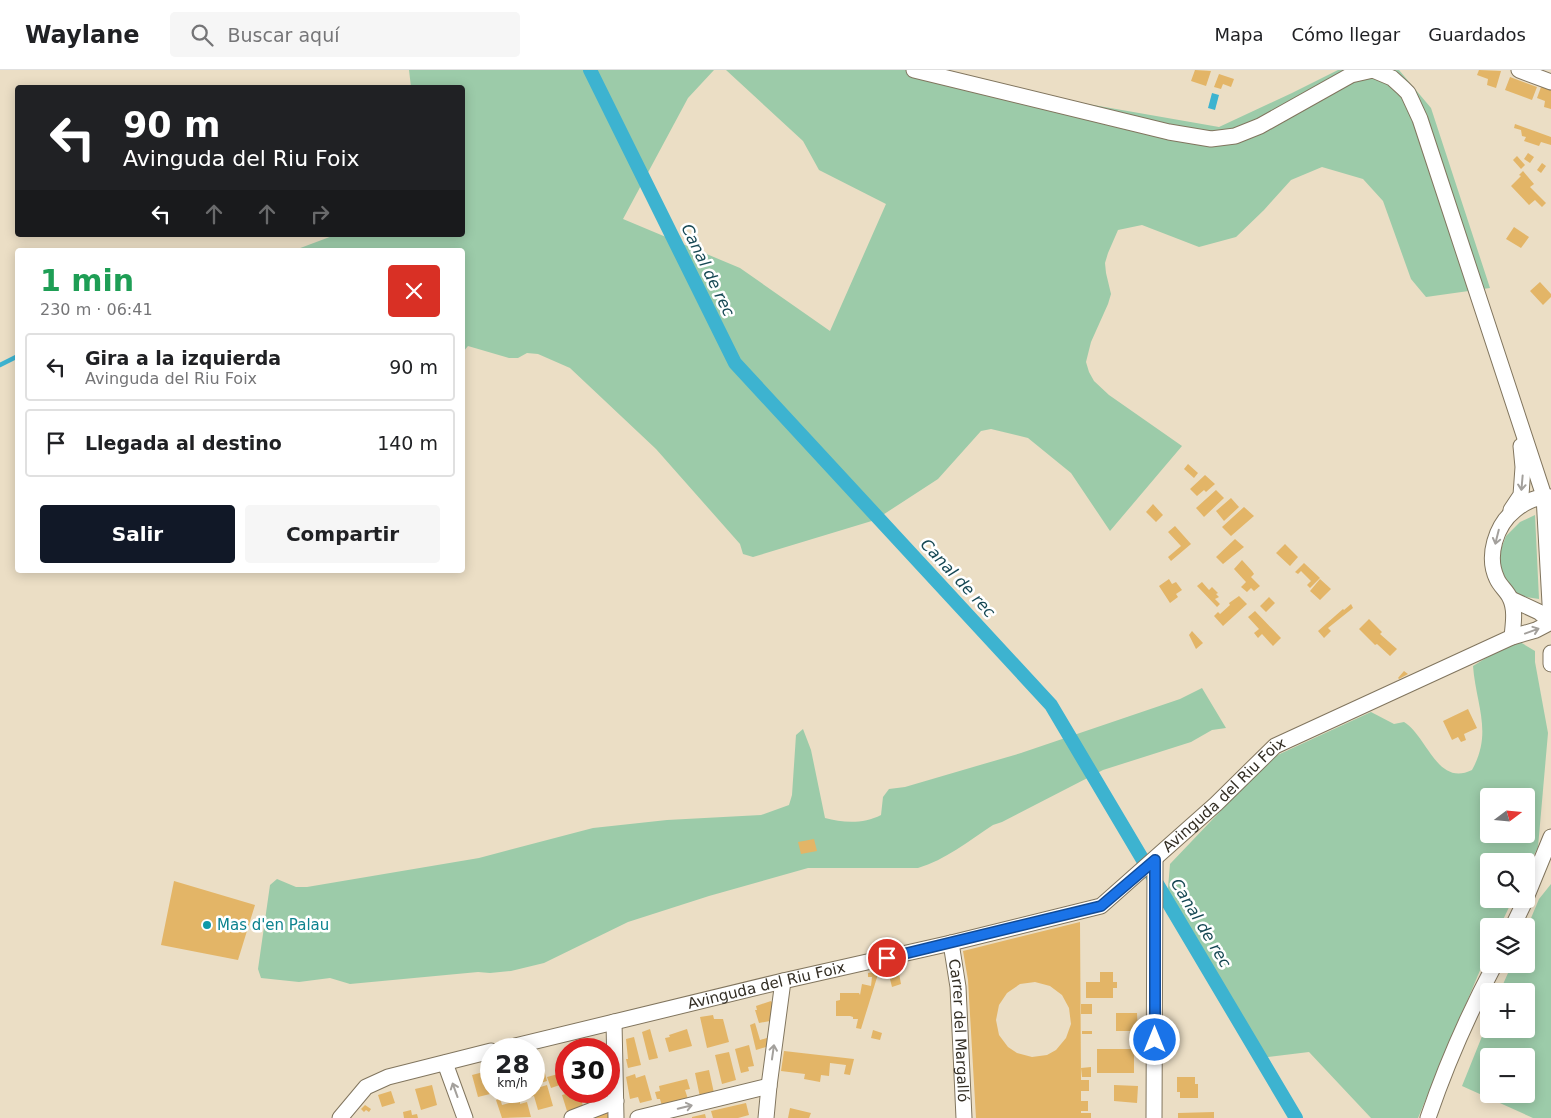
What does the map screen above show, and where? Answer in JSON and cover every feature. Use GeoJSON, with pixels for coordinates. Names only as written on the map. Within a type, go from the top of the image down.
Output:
{"type":"FeatureCollection","features":[{"type":"Feature","properties":{"kind":"street"},"geometry":{"type":"LineString","coordinates":[[914,70],[1169,132],[1211,139],[1235,136],[1260,126],[1351,75],[1373,70],[1392,78],[1408,93],[1420,119],[1518,417],[1548,497],[1551,621]]}},
{"type":"Feature","properties":{"kind":"street"},"geometry":{"type":"LineString","coordinates":[[1519,70],[1551,82]]}},
{"type":"Feature","properties":{"kind":"street"},"geometry":{"type":"LineString","coordinates":[[1512,637],[1514,618],[1511,599],[1497,579],[1492,555],[1499,528],[1520,495],[1522,486],[1523,467],[1518,417]]}},
{"type":"Feature","properties":{"kind":"street"},"geometry":{"type":"LineString","coordinates":[[1507,516],[1521,505],[1548,497]]}},
{"type":"Feature","properties":{"kind":"street"},"geometry":{"type":"LineString","coordinates":[[1511,599],[1539,612],[1551,621]]}},
{"type":"Feature","properties":{"kind":"street","name":"Avinguda del Riu Foix"},"geometry":{"type":"LineString","coordinates":[[545,1039],[1101,906],[1216,804],[1275,746],[1512,637],[1536,630],[1551,621]]}},
{"type":"Feature","properties":{"kind":"street"},"geometry":{"type":"LineString","coordinates":[[1551,654],[1551,664]]}},
{"type":"Feature","properties":{"kind":"street"},"geometry":{"type":"LineString","coordinates":[[1535,876],[1551,837]]}},
{"type":"Feature","properties":{"kind":"street"},"geometry":{"type":"LineString","coordinates":[[1154,1118],[1155,860]]}},
{"type":"Feature","properties":{"kind":"street","name":"Carrer del Margalló"},"geometry":{"type":"LineString","coordinates":[[951,943],[958,987],[964,1118]]}},
{"type":"Feature","properties":{"kind":"street"},"geometry":{"type":"LineString","coordinates":[[1428,1118],[1451,1056],[1491,973]]}},
{"type":"Feature","properties":{"kind":"street"},"geometry":{"type":"LineString","coordinates":[[766,1118],[783,981]]}},
{"type":"Feature","properties":{"kind":"street"},"geometry":{"type":"LineString","coordinates":[[614,1022],[614,1038]]}},
{"type":"Feature","properties":{"kind":"street"},"geometry":{"type":"LineString","coordinates":[[340,1118],[366,1087],[388,1076],[480,1055]]}},
{"type":"Feature","properties":{"kind":"street"},"geometry":{"type":"LineString","coordinates":[[444,1063],[465,1118]]}},
{"type":"Feature","properties":{"kind":"street"},"geometry":{"type":"LineString","coordinates":[[638,1118],[769,1086]]}},
{"type":"Feature","properties":{"kind":"street"},"geometry":{"type":"LineString","coordinates":[[572,1118],[611,1103]]}},
{"type":"Feature","properties":{"kind":"street"},"geometry":{"type":"LineString","coordinates":[[616,1103],[616,1118]]}},
{"type":"Feature","properties":{"kind":"green space"},"geometry":{"type":"Polygon","coordinates":[[[409,70],[714,70],[688,98],[623,219],[740,268],[830,331],[886,204],[819,170],[803,141],[726,70],[930,70],[951,80],[1219,127],[1338,70],[1399,70],[1431,108],[1490,288],[1426,297],[1411,279],[1383,201],[1363,179],[1322,167],[1291,180],[1236,237],[1199,247],[1142,225],[1118,230],[1105,263],[1111,294],[1091,342],[1086,362],[1094,381],[1109,395],[1182,446],[1110,531],[1071,473],[1028,438],[991,429],[981,431],[938,479],[875,520],[753,557],[743,554],[740,544],[656,449],[570,368],[538,354],[527,353],[518,358],[509,358],[468,346],[465,350],[465,248],[300,248],[330,237],[465,237],[465,85],[411,85],[409,70]]]}},
{"type":"Feature","properties":{"kind":"green space"},"geometry":{"type":"Polygon","coordinates":[[[1535,515],[1539,599],[1519,596],[1504,578],[1498,557],[1506,536],[1520,522],[1535,515]]]}},
{"type":"Feature","properties":{"kind":"green space"},"geometry":{"type":"Polygon","coordinates":[[[1520,642],[1535,651],[1535,662],[1548,733],[1538,847],[1535,853],[1480,853],[1480,908],[1509,908],[1504,918],[1480,918],[1480,970],[1418,1118],[1371,1118],[1309,1052],[1260,1058],[1166,912],[1170,864],[1271,758],[1371,712],[1394,724],[1404,722],[1420,738],[1441,766],[1450,772],[1460,773],[1472,770],[1478,756],[1482,731],[1482,718],[1473,666],[1499,650],[1520,642]]]}},
{"type":"Feature","properties":{"kind":"green space"},"geometry":{"type":"Polygon","coordinates":[[[1202,688],[1226,728],[1212,730],[1191,742],[1103,770],[993,825],[947,855],[918,868],[808,868],[709,896],[628,922],[544,963],[511,971],[478,972],[350,984],[330,978],[299,982],[261,978],[258,969],[270,885],[277,879],[296,887],[307,887],[479,858],[593,828],[667,820],[761,815],[789,805],[792,795],[796,735],[803,729],[811,750],[825,818],[846,822],[868,820],[881,815],[883,797],[889,789],[905,787],[1021,753],[1180,699],[1202,688]]]}},
{"type":"Feature","properties":{"kind":"green space"},"geometry":{"type":"Polygon","coordinates":[[[1551,884],[1551,1118],[1533,1118],[1500,1103],[1535,1103],[1535,1048],[1480,1048],[1480,1094],[1462,1086],[1481,1038],[1535,1038],[1535,983],[1504,983],[1508,973],[1535,973],[1535,918],[1531,918],[1539,899],[1551,884]]]}},
{"type":"Feature","properties":{"kind":"water"},"geometry":{"type":"Polygon","coordinates":[[[1212,93],[1219,95],[1215,110],[1208,108],[1212,93]]]}},
{"type":"Feature","properties":{"kind":"building"},"geometry":{"type":"Polygon","coordinates":[[[1195,70],[1211,71],[1206,86],[1191,81],[1195,70]]]}},
{"type":"Feature","properties":{"kind":"building"},"geometry":{"type":"Polygon","coordinates":[[[1479,70],[1501,71],[1496,88],[1487,85],[1488,79],[1477,75],[1479,70]]]}},
{"type":"Feature","properties":{"kind":"building"},"geometry":{"type":"Polygon","coordinates":[[[1219,74],[1234,79],[1231,87],[1223,84],[1221,89],[1214,87],[1219,74]]]}},
{"type":"Feature","properties":{"kind":"building"},"geometry":{"type":"Polygon","coordinates":[[[1510,77],[1537,87],[1532,100],[1505,90],[1510,77]]]}},
{"type":"Feature","properties":{"kind":"building"},"geometry":{"type":"Polygon","coordinates":[[[1541,87],[1551,90],[1551,109],[1544,107],[1545,101],[1537,98],[1541,87]]]}},
{"type":"Feature","properties":{"kind":"building"},"geometry":{"type":"Polygon","coordinates":[[[1515,124],[1551,137],[1551,145],[1541,142],[1539,146],[1524,141],[1526,137],[1522,136],[1521,130],[1514,128],[1515,124]]]}},
{"type":"Feature","properties":{"kind":"building"},"geometry":{"type":"Polygon","coordinates":[[[1528,153],[1534,157],[1530,163],[1524,159],[1528,153]]]}},
{"type":"Feature","properties":{"kind":"building"},"geometry":{"type":"Polygon","coordinates":[[[1517,156],[1525,165],[1521,169],[1513,160],[1517,156]]]}},
{"type":"Feature","properties":{"kind":"building"},"geometry":{"type":"Polygon","coordinates":[[[1542,163],[1546,166],[1541,173],[1537,170],[1542,163]]]}},
{"type":"Feature","properties":{"kind":"building"},"geometry":{"type":"Polygon","coordinates":[[[1523,171],[1534,184],[1530,187],[1546,203],[1542,207],[1535,200],[1529,205],[1511,186],[1521,176],[1519,175],[1523,171]]]}},
{"type":"Feature","properties":{"kind":"building"},"geometry":{"type":"Polygon","coordinates":[[[1514,227],[1529,237],[1521,248],[1506,239],[1514,227]]]}},
{"type":"Feature","properties":{"kind":"building"},"geometry":{"type":"Polygon","coordinates":[[[1540,282],[1551,294],[1551,297],[1543,305],[1530,291],[1540,282]]]}},
{"type":"Feature","properties":{"kind":"building"},"geometry":{"type":"Polygon","coordinates":[[[1188,464],[1198,473],[1194,478],[1184,469],[1188,464]]]}},
{"type":"Feature","properties":{"kind":"building"},"geometry":{"type":"Polygon","coordinates":[[[1205,475],[1215,484],[1206,492],[1204,490],[1197,496],[1190,489],[1205,475]]]}},
{"type":"Feature","properties":{"kind":"building"},"geometry":{"type":"Polygon","coordinates":[[[1216,490],[1224,498],[1204,517],[1196,508],[1216,490]]]}},
{"type":"Feature","properties":{"kind":"building"},"geometry":{"type":"Polygon","coordinates":[[[1231,498],[1239,507],[1224,521],[1216,511],[1231,498]]]}},
{"type":"Feature","properties":{"kind":"building"},"geometry":{"type":"Polygon","coordinates":[[[1153,504],[1163,515],[1156,522],[1146,512],[1153,504]]]}},
{"type":"Feature","properties":{"kind":"building"},"geometry":{"type":"Polygon","coordinates":[[[1244,507],[1254,516],[1231,536],[1222,527],[1244,507]]]}},
{"type":"Feature","properties":{"kind":"building"},"geometry":{"type":"Polygon","coordinates":[[[1175,526],[1191,544],[1171,561],[1168,557],[1181,546],[1168,532],[1175,526]]]}},
{"type":"Feature","properties":{"kind":"building"},"geometry":{"type":"Polygon","coordinates":[[[1235,539],[1244,547],[1223,564],[1216,557],[1235,539]]]}},
{"type":"Feature","properties":{"kind":"building"},"geometry":{"type":"Polygon","coordinates":[[[1285,544],[1298,557],[1290,566],[1276,553],[1285,544]]]}},
{"type":"Feature","properties":{"kind":"building"},"geometry":{"type":"Polygon","coordinates":[[[1242,560],[1254,574],[1251,577],[1260,586],[1254,591],[1251,588],[1247,592],[1241,587],[1246,582],[1234,569],[1242,560]]]}},
{"type":"Feature","properties":{"kind":"building"},"geometry":{"type":"Polygon","coordinates":[[[1304,563],[1320,578],[1310,588],[1307,585],[1311,581],[1301,571],[1298,574],[1295,572],[1304,563]]]}},
{"type":"Feature","properties":{"kind":"building"},"geometry":{"type":"Polygon","coordinates":[[[1169,579],[1172,584],[1176,582],[1182,590],[1176,594],[1178,597],[1170,603],[1159,586],[1169,579]]]}},
{"type":"Feature","properties":{"kind":"building"},"geometry":{"type":"Polygon","coordinates":[[[1320,579],[1331,589],[1320,600],[1310,591],[1320,579]]]}},
{"type":"Feature","properties":{"kind":"building"},"geometry":{"type":"Polygon","coordinates":[[[1202,582],[1209,590],[1212,587],[1218,593],[1216,594],[1219,597],[1215,599],[1220,604],[1217,607],[1197,586],[1202,582]]]}},
{"type":"Feature","properties":{"kind":"building"},"geometry":{"type":"Polygon","coordinates":[[[1239,596],[1247,604],[1223,626],[1214,616],[1218,612],[1220,614],[1230,605],[1229,603],[1239,596]]]}},
{"type":"Feature","properties":{"kind":"building"},"geometry":{"type":"Polygon","coordinates":[[[1269,597],[1275,603],[1266,612],[1260,606],[1269,597]]]}},
{"type":"Feature","properties":{"kind":"building"},"geometry":{"type":"Polygon","coordinates":[[[1351,604],[1353,608],[1328,628],[1331,631],[1324,638],[1318,631],[1351,604]]]}},
{"type":"Feature","properties":{"kind":"building"},"geometry":{"type":"Polygon","coordinates":[[[1255,611],[1281,638],[1273,646],[1262,634],[1258,638],[1254,633],[1259,629],[1248,617],[1255,611]]]}},
{"type":"Feature","properties":{"kind":"building"},"geometry":{"type":"Polygon","coordinates":[[[1369,619],[1382,632],[1380,634],[1397,649],[1390,656],[1377,644],[1375,645],[1359,629],[1369,619]]]}},
{"type":"Feature","properties":{"kind":"building"},"geometry":{"type":"Polygon","coordinates":[[[1192,631],[1203,643],[1196,649],[1189,635],[1192,631]]]}},
{"type":"Feature","properties":{"kind":"building"},"geometry":{"type":"Polygon","coordinates":[[[1404,671],[1408,674],[1399,679],[1398,678],[1404,671]]]}},
{"type":"Feature","properties":{"kind":"building"},"geometry":{"type":"Polygon","coordinates":[[[1468,709],[1477,728],[1464,734],[1466,740],[1461,742],[1458,737],[1452,740],[1443,721],[1468,709]]]}},
{"type":"Feature","properties":{"kind":"building"},"geometry":{"type":"Polygon","coordinates":[[[814,839],[817,851],[801,854],[798,842],[814,839]]]}},
{"type":"Feature","properties":{"kind":"building","name":"Mas d'en Palau"},"geometry":{"type":"Polygon","coordinates":[[[174,881],[255,905],[238,960],[161,945],[174,881]]]}},
{"type":"Feature","properties":{"kind":"building"},"geometry":{"type":"Polygon","coordinates":[[[1080,922],[1081,1080],[1089,1080],[1089,1091],[1081,1091],[1081,1101],[1088,1101],[1088,1111],[1081,1111],[1081,1113],[1091,1113],[1091,1118],[976,1118],[968,980],[963,951],[1080,922]],[[1035,982],[1020,984],[1007,993],[999,1005],[996,1020],[999,1035],[1008,1047],[1017,1053],[1032,1057],[1047,1055],[1056,1050],[1066,1038],[1071,1024],[1069,1008],[1062,995],[1050,986],[1035,982]]]}},
{"type":"Feature","properties":{"kind":"building"},"geometry":{"type":"Polygon","coordinates":[[[879,971],[861,1029],[856,1028],[858,1019],[853,1019],[850,1016],[836,1016],[836,1001],[840,1000],[840,993],[859,993],[860,995],[862,984],[871,986],[872,977],[868,977],[868,973],[879,971]]]}},
{"type":"Feature","properties":{"kind":"building"},"geometry":{"type":"Polygon","coordinates":[[[1100,972],[1113,972],[1113,982],[1117,982],[1117,988],[1113,988],[1113,998],[1086,998],[1086,982],[1100,982],[1100,972]]]}},
{"type":"Feature","properties":{"kind":"building"},"geometry":{"type":"Polygon","coordinates":[[[899,973],[901,984],[892,987],[889,975],[899,973]]]}},
{"type":"Feature","properties":{"kind":"building"},"geometry":{"type":"Polygon","coordinates":[[[771,1001],[773,1004],[770,1021],[759,1023],[755,1010],[757,1010],[756,1006],[771,1001]]]}},
{"type":"Feature","properties":{"kind":"building"},"geometry":{"type":"Polygon","coordinates":[[[1081,1004],[1092,1004],[1092,1014],[1081,1014],[1081,1004]]]}},
{"type":"Feature","properties":{"kind":"building"},"geometry":{"type":"Polygon","coordinates":[[[1116,1013],[1137,1013],[1138,1031],[1116,1031],[1116,1013]]]}},
{"type":"Feature","properties":{"kind":"building"},"geometry":{"type":"Polygon","coordinates":[[[713,1015],[714,1019],[723,1019],[729,1042],[707,1048],[700,1017],[713,1015]]]}},
{"type":"Feature","properties":{"kind":"building"},"geometry":{"type":"Polygon","coordinates":[[[755,1023],[760,1040],[770,1037],[769,1046],[756,1050],[750,1025],[755,1023]]]}},
{"type":"Feature","properties":{"kind":"building"},"geometry":{"type":"Polygon","coordinates":[[[650,1029],[658,1058],[649,1060],[642,1032],[650,1029]]]}},
{"type":"Feature","properties":{"kind":"building"},"geometry":{"type":"Polygon","coordinates":[[[687,1029],[692,1046],[669,1052],[665,1038],[687,1029]]]}},
{"type":"Feature","properties":{"kind":"building"},"geometry":{"type":"Polygon","coordinates":[[[873,1030],[882,1033],[880,1040],[871,1038],[873,1030]]]}},
{"type":"Feature","properties":{"kind":"building"},"geometry":{"type":"Polygon","coordinates":[[[1082,1031],[1092,1031],[1092,1034],[1082,1034],[1082,1031]]]}},
{"type":"Feature","properties":{"kind":"building"},"geometry":{"type":"Polygon","coordinates":[[[634,1037],[641,1065],[628,1068],[626,1039],[634,1037]]]}},
{"type":"Feature","properties":{"kind":"building"},"geometry":{"type":"Polygon","coordinates":[[[749,1045],[754,1066],[748,1067],[749,1071],[741,1073],[735,1049],[749,1045]]]}},
{"type":"Feature","properties":{"kind":"building"},"geometry":{"type":"Polygon","coordinates":[[[1097,1049],[1134,1049],[1134,1073],[1097,1073],[1097,1049]]]}},
{"type":"Feature","properties":{"kind":"building"},"geometry":{"type":"Polygon","coordinates":[[[784,1051],[854,1059],[850,1075],[844,1074],[846,1065],[830,1063],[829,1076],[821,1075],[820,1082],[804,1079],[805,1074],[781,1071],[784,1051]]]}},
{"type":"Feature","properties":{"kind":"building"},"geometry":{"type":"Polygon","coordinates":[[[729,1052],[736,1080],[722,1084],[715,1055],[729,1052]]]}},
{"type":"Feature","properties":{"kind":"building"},"geometry":{"type":"Polygon","coordinates":[[[1091,1067],[1091,1077],[1082,1077],[1081,1068],[1091,1067]]]}},
{"type":"Feature","properties":{"kind":"building"},"geometry":{"type":"Polygon","coordinates":[[[709,1070],[714,1093],[700,1097],[695,1073],[709,1070]]]}},
{"type":"Feature","properties":{"kind":"building"},"geometry":{"type":"Polygon","coordinates":[[[480,1073],[480,1096],[478,1097],[472,1075],[480,1073]]]}},
{"type":"Feature","properties":{"kind":"building"},"geometry":{"type":"Polygon","coordinates":[[[635,1074],[636,1078],[645,1075],[652,1100],[640,1103],[638,1097],[630,1099],[626,1077],[635,1074]]]}},
{"type":"Feature","properties":{"kind":"building"},"geometry":{"type":"Polygon","coordinates":[[[555,1075],[555,1087],[551,1088],[547,1077],[555,1075]]]}},
{"type":"Feature","properties":{"kind":"building"},"geometry":{"type":"Polygon","coordinates":[[[1177,1077],[1195,1077],[1195,1084],[1198,1084],[1198,1098],[1180,1098],[1180,1092],[1177,1092],[1177,1077]]]}},
{"type":"Feature","properties":{"kind":"building"},"geometry":{"type":"Polygon","coordinates":[[[687,1079],[690,1089],[685,1090],[688,1099],[662,1106],[655,1092],[660,1091],[659,1086],[687,1079]]]}},
{"type":"Feature","properties":{"kind":"building"},"geometry":{"type":"Polygon","coordinates":[[[432,1085],[437,1105],[421,1110],[415,1089],[432,1085]]]}},
{"type":"Feature","properties":{"kind":"building"},"geometry":{"type":"Polygon","coordinates":[[[547,1085],[553,1106],[538,1110],[536,1103],[545,1103],[545,1086],[547,1085]]]}},
{"type":"Feature","properties":{"kind":"building"},"geometry":{"type":"Polygon","coordinates":[[[1114,1085],[1138,1086],[1137,1103],[1114,1101],[1114,1085]]]}},
{"type":"Feature","properties":{"kind":"building"},"geometry":{"type":"Polygon","coordinates":[[[391,1091],[395,1103],[382,1107],[378,1095],[391,1091]]]}},
{"type":"Feature","properties":{"kind":"building"},"geometry":{"type":"Polygon","coordinates":[[[497,1103],[501,1103],[502,1105],[527,1103],[531,1117],[502,1118],[497,1103]]]}},
{"type":"Feature","properties":{"kind":"building"},"geometry":{"type":"Polygon","coordinates":[[[564,1103],[582,1103],[583,1106],[567,1111],[564,1103]]]}},
{"type":"Feature","properties":{"kind":"building"},"geometry":{"type":"Polygon","coordinates":[[[746,1103],[749,1115],[738,1118],[713,1118],[711,1111],[746,1103]]]}},
{"type":"Feature","properties":{"kind":"building"},"geometry":{"type":"Polygon","coordinates":[[[365,1105],[371,1109],[369,1112],[366,1110],[364,1112],[361,1109],[365,1105]]]}},
{"type":"Feature","properties":{"kind":"building"},"geometry":{"type":"Polygon","coordinates":[[[790,1108],[811,1113],[809,1118],[788,1118],[790,1108]]]}},
{"type":"Feature","properties":{"kind":"building"},"geometry":{"type":"Polygon","coordinates":[[[411,1110],[412,1115],[417,1114],[418,1118],[404,1118],[403,1112],[411,1110]]]}},
{"type":"Feature","properties":{"kind":"building"},"geometry":{"type":"Polygon","coordinates":[[[607,1112],[609,1118],[588,1118],[607,1112]]]}},
{"type":"Feature","properties":{"kind":"building"},"geometry":{"type":"Polygon","coordinates":[[[1214,1112],[1214,1118],[1178,1118],[1178,1113],[1214,1112]]]}},
{"type":"Feature","properties":{"kind":"building"},"geometry":{"type":"Polygon","coordinates":[[[705,1114],[706,1118],[692,1118],[692,1117],[705,1114]]]}},
{"type":"Feature","properties":{"kind":"waterway","name":"Canal de rec"},"geometry":{"type":"LineString","coordinates":[[590,70],[735,363],[1051,705],[1296,1118]]}},
{"type":"Feature","properties":{"kind":"waterway"},"geometry":{"type":"LineString","coordinates":[[0,365],[15,358]]}},
{"type":"Feature","properties":{"kind":"place","name":"Mas d'en Palau"},"geometry":{"type":"Point","coordinates":[207,925]}},
{"type":"Feature","properties":{"kind":"route"},"geometry":{"type":"LineString","coordinates":[[887,958],[1101,906],[1155,860],[1155,1040]]}}]}
